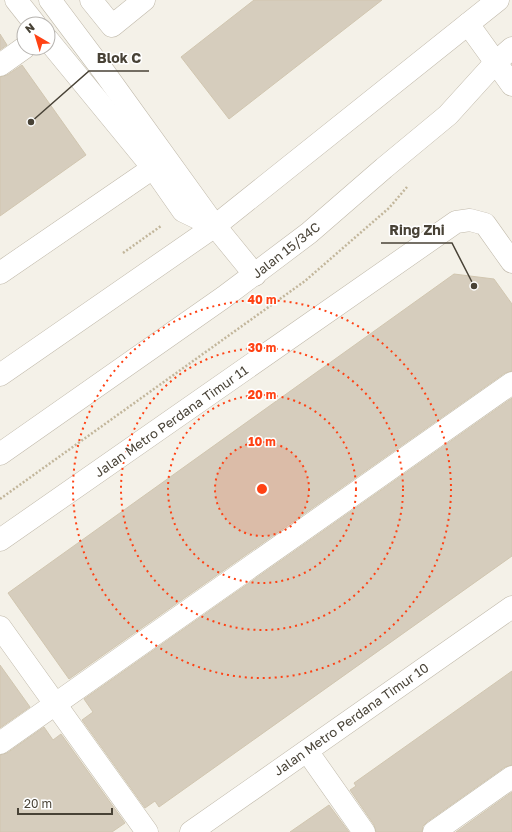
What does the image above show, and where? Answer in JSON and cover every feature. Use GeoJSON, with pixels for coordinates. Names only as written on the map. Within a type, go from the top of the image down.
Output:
{"type":"FeatureCollection","features":[{"type":"Feature","properties":{"kind":"street"},"geometry":{"type":"LineString","coordinates":[[16,0],[29,16]]}},
{"type":"Feature","properties":{"kind":"street"},"geometry":{"type":"LineString","coordinates":[[50,0],[104,72],[214,226],[255,275]]}},
{"type":"Feature","properties":{"kind":"street"},"geometry":{"type":"LineString","coordinates":[[91,0],[112,26],[144,0]]}},
{"type":"Feature","properties":{"kind":"street"},"geometry":{"type":"LineString","coordinates":[[0,375],[214,226],[498,0]]}},
{"type":"Feature","properties":{"kind":"street"},"geometry":{"type":"LineString","coordinates":[[468,24],[512,85]]}},
{"type":"Feature","properties":{"kind":"street","name":"Jalan 15/34C"},"geometry":{"type":"LineString","coordinates":[[0,454],[255,275],[309,233],[448,115],[496,62],[512,48]]}},
{"type":"Feature","properties":{"kind":"street"},"geometry":{"type":"LineString","coordinates":[[56,50],[153,168],[183,211],[214,226]]}},
{"type":"Feature","properties":{"kind":"street"},"geometry":{"type":"LineString","coordinates":[[0,64],[16,53]]}},
{"type":"Feature","properties":{"kind":"street"},"geometry":{"type":"LineString","coordinates":[[0,273],[153,168]]}},
{"type":"Feature","properties":{"kind":"street","name":"Jalan Metro Perdana Timur 11"},"geometry":{"type":"LineString","coordinates":[[0,540],[456,222],[470,220],[485,224],[512,262]]}},
{"type":"Feature","properties":{"kind":"street"},"geometry":{"type":"LineString","coordinates":[[0,742],[512,383]]}},
{"type":"Feature","properties":{"kind":"street","name":"Jalan Metro Perdana Timur 10"},"geometry":{"type":"LineString","coordinates":[[191,832],[512,607]]}},
{"type":"Feature","properties":{"kind":"street"},"geometry":{"type":"LineString","coordinates":[[0,627],[147,832]]}},
{"type":"Feature","properties":{"kind":"street"},"geometry":{"type":"LineString","coordinates":[[307,751],[364,832]]}},
{"type":"Feature","properties":{"kind":"street"},"geometry":{"type":"LineString","coordinates":[[434,832],[512,777]]}},
{"type":"Feature","properties":{"kind":"building"},"geometry":{"type":"Polygon","coordinates":[[[254,0],[382,0],[229,119],[181,57],[254,0]]]}},
{"type":"Feature","properties":{"kind":"building"},"geometry":{"type":"Polygon","coordinates":[[[0,34],[7,45],[0,50],[0,34]]]}},
{"type":"Feature","properties":{"kind":"building"},"geometry":{"type":"Polygon","coordinates":[[[22,65],[86,155],[0,216],[0,77],[7,75],[22,65]]]}},
{"type":"Feature","properties":{"kind":"building"},"geometry":{"type":"Polygon","coordinates":[[[454,274],[494,279],[512,304],[512,371],[505,373],[69,679],[8,593],[454,274]]]}},
{"type":"Feature","properties":{"kind":"building"},"geometry":{"type":"Polygon","coordinates":[[[512,398],[512,556],[159,807],[155,801],[145,808],[82,720],[93,712],[84,699],[512,398]]]}},
{"type":"Feature","properties":{"kind":"building"},"geometry":{"type":"Polygon","coordinates":[[[0,665],[30,707],[0,728],[0,665]]]}},
{"type":"Feature","properties":{"kind":"building"},"geometry":{"type":"Polygon","coordinates":[[[512,671],[512,765],[505,767],[427,822],[423,826],[422,832],[376,832],[374,825],[350,790],[356,786],[354,783],[512,671]]]}},
{"type":"Feature","properties":{"kind":"building"},"geometry":{"type":"Polygon","coordinates":[[[44,727],[53,740],[61,734],[125,823],[112,832],[0,832],[0,755],[7,753],[44,727]]]}},
{"type":"Feature","properties":{"kind":"building"},"geometry":{"type":"Polygon","coordinates":[[[512,792],[512,832],[456,832],[512,792]]]}},
{"type":"Feature","properties":{"kind":"building"},"geometry":{"type":"Polygon","coordinates":[[[329,805],[349,832],[290,832],[329,805]]]}},
{"type":"Feature","properties":{"kind":"place","name":"Blok C"},"geometry":{"type":"Point","coordinates":[31,122]}},
{"type":"Feature","properties":{"kind":"place","name":"Ring Zhi"},"geometry":{"type":"Point","coordinates":[474,286]}}]}
